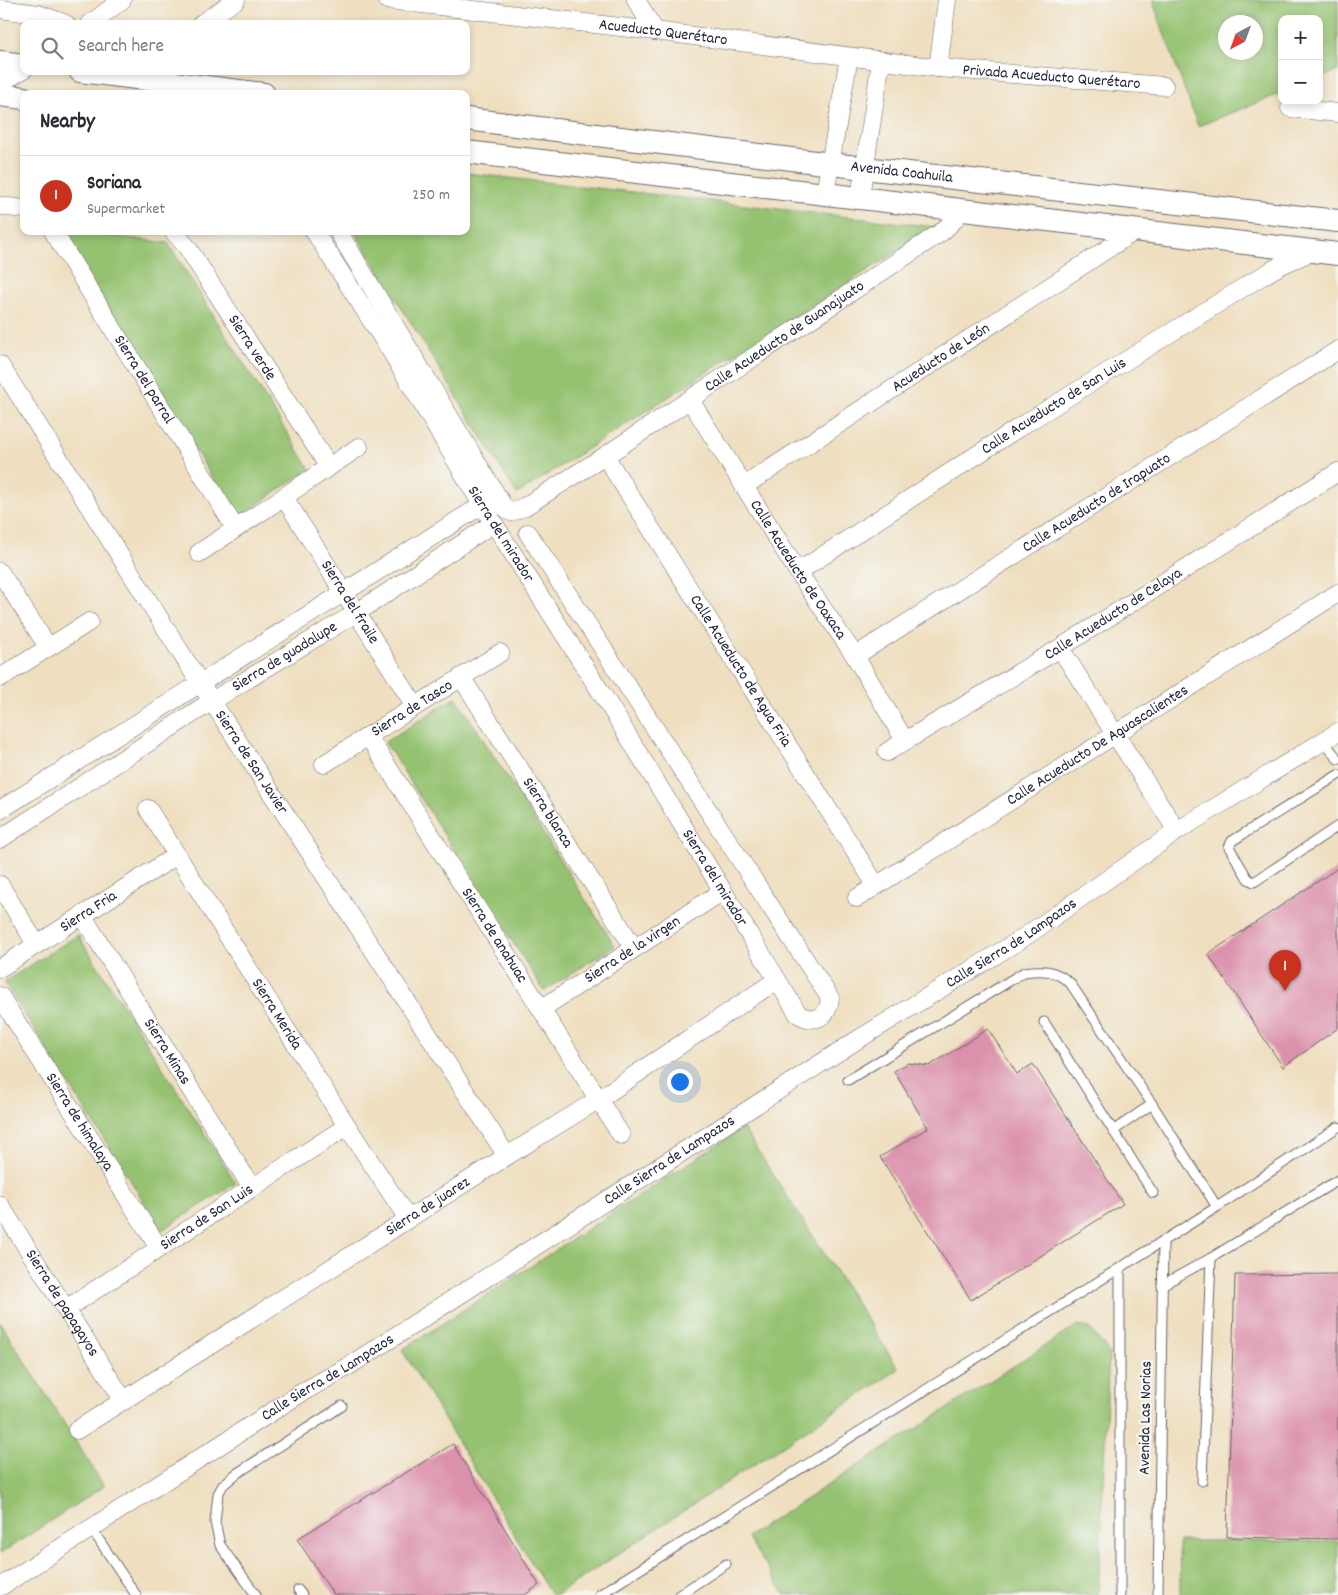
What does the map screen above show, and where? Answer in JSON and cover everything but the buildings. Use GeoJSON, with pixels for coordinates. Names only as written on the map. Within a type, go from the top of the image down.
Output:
{"type":"FeatureCollection","features":[{"type":"Feature","properties":{"kind":"street"},"geometry":{"type":"LineString","coordinates":[[95,20],[122,0]]}},
{"type":"Feature","properties":{"kind":"street"},"geometry":{"type":"LineString","coordinates":[[207,20],[236,0]]}},
{"type":"Feature","properties":{"kind":"street","name":"Acueducto Querétaro"},"geometry":{"type":"LineString","coordinates":[[387,0],[655,31],[938,68]]}},
{"type":"Feature","properties":{"kind":"street"},"geometry":{"type":"LineString","coordinates":[[636,0],[655,31]]}},
{"type":"Feature","properties":{"kind":"street"},"geometry":{"type":"LineString","coordinates":[[938,68],[947,0]]}},
{"type":"Feature","properties":{"kind":"street"},"geometry":{"type":"LineString","coordinates":[[0,9],[38,14],[55,20]]}},
{"type":"Feature","properties":{"kind":"street"},"geometry":{"type":"LineString","coordinates":[[825,193],[849,57]]}},
{"type":"Feature","properties":{"kind":"street"},"geometry":{"type":"LineString","coordinates":[[860,197],[881,61]]}},
{"type":"Feature","properties":{"kind":"street"},"geometry":{"type":"LineString","coordinates":[[0,62],[20,64]]}},
{"type":"Feature","properties":{"kind":"street","name":"Privada Acueducto Querétaro"},"geometry":{"type":"LineString","coordinates":[[938,68],[1164,86]]}},
{"type":"Feature","properties":{"kind":"street"},"geometry":{"type":"LineString","coordinates":[[0,84],[20,72]]}},
{"type":"Feature","properties":{"kind":"street"},"geometry":{"type":"LineString","coordinates":[[133,75],[236,90]]}},
{"type":"Feature","properties":{"kind":"street"},"geometry":{"type":"LineString","coordinates":[[0,95],[20,98]]}},
{"type":"Feature","properties":{"kind":"street"},"geometry":{"type":"LineString","coordinates":[[1290,108],[1338,113]]}},
{"type":"Feature","properties":{"kind":"street","name":"Avenida Coahuila"},"geometry":{"type":"LineString","coordinates":[[470,119],[864,168],[1338,221]]}},
{"type":"Feature","properties":{"kind":"street","name":"Avenida Coahuila"},"geometry":{"type":"LineString","coordinates":[[470,152],[1138,229],[1338,254]]}},
{"type":"Feature","properties":{"kind":"street"},"geometry":{"type":"LineString","coordinates":[[0,206],[20,209]]}},
{"type":"Feature","properties":{"kind":"street","name":"Calle Acueducto de Guanajuato"},"geometry":{"type":"LineString","coordinates":[[511,512],[524,507],[605,456],[942,231],[954,220],[960,210]]}},
{"type":"Feature","properties":{"kind":"street","name":"Acueducto de León"},"geometry":{"type":"LineString","coordinates":[[744,486],[1138,229]]}},
{"type":"Feature","properties":{"kind":"street","name":"Sierra del parral"},"geometry":{"type":"LineString","coordinates":[[55,235],[235,528]]}},
{"type":"Feature","properties":{"kind":"street","name":"Sierra verde"},"geometry":{"type":"LineString","coordinates":[[176,235],[187,247],[328,467]]}},
{"type":"Feature","properties":{"kind":"street","name":"Sierra del mirador"},"geometry":{"type":"LineString","coordinates":[[317,235],[392,353],[482,505],[608,705],[798,1014],[806,1019],[816,1020],[829,1008],[830,998],[528,533]]}},
{"type":"Feature","properties":{"kind":"street","name":"Sierra del mirador"},"geometry":{"type":"LineString","coordinates":[[340,235],[502,506],[511,512]]}},
{"type":"Feature","properties":{"kind":"street","name":"Calle Acueducto de San Luis"},"geometry":{"type":"LineString","coordinates":[[798,572],[1018,428],[1240,289],[1281,265],[1314,251]]}},
{"type":"Feature","properties":{"kind":"street","name":"Calle Acueducto de Irapuato"},"geometry":{"type":"LineString","coordinates":[[855,656],[1338,350]]}},
{"type":"Feature","properties":{"kind":"street","name":"Sierra de San Javier"},"geometry":{"type":"LineString","coordinates":[[0,365],[200,683],[507,1156]]}},
{"type":"Feature","properties":{"kind":"street","name":"Calle Acueducto de Oaxaca"},"geometry":{"type":"LineString","coordinates":[[690,400],[798,572],[855,656],[905,741]]}},
{"type":"Feature","properties":{"kind":"street"},"geometry":{"type":"LineString","coordinates":[[198,554],[359,447]]}},
{"type":"Feature","properties":{"kind":"street","name":"Calle Acueducto de Agua Fria"},"geometry":{"type":"LineString","coordinates":[[605,456],[876,885]]}},
{"type":"Feature","properties":{"kind":"street","name":"Calle Acueducto de Celaya"},"geometry":{"type":"LineString","coordinates":[[888,752],[1060,648],[1338,472]]}},
{"type":"Feature","properties":{"kind":"street","name":"Sierra del fraile"},"geometry":{"type":"LineString","coordinates":[[284,497],[415,706]]}},
{"type":"Feature","properties":{"kind":"street","name":"Sierra de guadalupe"},"geometry":{"type":"LineString","coordinates":[[0,810],[482,505]]}},
{"type":"Feature","properties":{"kind":"street","name":"Sierra de guadalupe"},"geometry":{"type":"LineString","coordinates":[[0,840],[212,701],[356,613],[494,523]]}},
{"type":"Feature","properties":{"kind":"street"},"geometry":{"type":"LineString","coordinates":[[0,572],[48,647]]}},
{"type":"Feature","properties":{"kind":"street","name":"Calle Acueducto De Aguascalientes"},"geometry":{"type":"LineString","coordinates":[[857,898],[1338,593]]}},
{"type":"Feature","properties":{"kind":"street"},"geometry":{"type":"LineString","coordinates":[[0,678],[89,622]]}},
{"type":"Feature","properties":{"kind":"street"},"geometry":{"type":"LineString","coordinates":[[1060,648],[1177,831]]}},
{"type":"Feature","properties":{"kind":"street","name":"Sierra de Tasco"},"geometry":{"type":"LineString","coordinates":[[324,764],[500,652]]}},
{"type":"Feature","properties":{"kind":"street","name":"Sierra blanca"},"geometry":{"type":"LineString","coordinates":[[461,677],[634,948]]}},
{"type":"Feature","properties":{"kind":"street"},"geometry":{"type":"LineString","coordinates":[[608,705],[631,693]]}},
{"type":"Feature","properties":{"kind":"street","name":"Sierra de anahuac"},"geometry":{"type":"LineString","coordinates":[[368,736],[622,1135]]}},
{"type":"Feature","properties":{"kind":"street","name":"Calle Sierra de Lampazos"},"geometry":{"type":"LineString","coordinates":[[0,1587],[854,1042],[1022,938],[1177,831],[1331,737]]}},
{"type":"Feature","properties":{"kind":"street","name":"Sierra Merida"},"geometry":{"type":"LineString","coordinates":[[148,809],[346,1126],[408,1219]]}},
{"type":"Feature","properties":{"kind":"street","name":"Sierra Fria"},"geometry":{"type":"LineString","coordinates":[[0,968],[177,855]]}},
{"type":"Feature","properties":{"kind":"street"},"geometry":{"type":"LineString","coordinates":[[0,885],[36,944]]}},
{"type":"Feature","properties":{"kind":"street","name":"Sierra de la virgen"},"geometry":{"type":"LineString","coordinates":[[541,1009],[723,891]]}},
{"type":"Feature","properties":{"kind":"street","name":"Sierra Minas"},"geometry":{"type":"LineString","coordinates":[[82,915],[252,1188]]}},
{"type":"Feature","properties":{"kind":"street","name":"Sierra de juarez"},"geometry":{"type":"LineString","coordinates":[[77,1430],[599,1099],[777,980]]}},
{"type":"Feature","properties":{"kind":"street","name":"Sierra de himalaya"},"geometry":{"type":"LineString","coordinates":[[0,996],[159,1248]]}},
{"type":"Feature","properties":{"kind":"street","name":"Sierra de San Luis"},"geometry":{"type":"LineString","coordinates":[[66,1309],[346,1126]]}},
{"type":"Feature","properties":{"kind":"street","name":"Sierra de papagayos"},"geometry":{"type":"LineString","coordinates":[[0,1205],[124,1401]]}},
{"type":"Feature","properties":{"kind":"lane"},"geometry":{"type":"LineString","coordinates":[[1331,737],[1338,760]]}},
{"type":"Feature","properties":{"kind":"lane"},"geometry":{"type":"LineString","coordinates":[[1338,775],[1232,841],[1229,847],[1248,879],[1254,882],[1338,826]]}},
{"type":"Feature","properties":{"kind":"lane"},"geometry":{"type":"LineString","coordinates":[[848,1080],[1024,972],[1036,970],[1050,971],[1061,975],[1070,983],[1152,1104],[1217,1207]]}},
{"type":"Feature","properties":{"kind":"lane"},"geometry":{"type":"LineString","coordinates":[[1044,1022],[1153,1193]]}},
{"type":"Feature","properties":{"kind":"lane"},"geometry":{"type":"LineString","coordinates":[[1113,1130],[1152,1104]]}},
{"type":"Feature","properties":{"kind":"lane"},"geometry":{"type":"LineString","coordinates":[[599,1595],[1164,1241],[1338,1126]]}},
{"type":"Feature","properties":{"kind":"lane"},"geometry":{"type":"LineString","coordinates":[[1162,1285],[1211,1258],[1338,1180]]}},
{"type":"Feature","properties":{"kind":"lane","name":"Avenida Las Norias"},"geometry":{"type":"LineString","coordinates":[[1158,1595],[1164,1241]]}},
{"type":"Feature","properties":{"kind":"lane"},"geometry":{"type":"LineString","coordinates":[[1202,1481],[1211,1258]]}},
{"type":"Feature","properties":{"kind":"lane","name":"Avenida Las Norias"},"geometry":{"type":"LineString","coordinates":[[1120,1268],[1120,1595]]}},
{"type":"Feature","properties":{"kind":"lane"},"geometry":{"type":"LineString","coordinates":[[256,1595],[220,1545],[214,1522],[218,1494],[223,1485],[236,1474],[342,1406]]}},
{"type":"Feature","properties":{"kind":"lane"},"geometry":{"type":"LineString","coordinates":[[91,1528],[136,1595]]}},
{"type":"Feature","properties":{"kind":"lane"},"geometry":{"type":"LineString","coordinates":[[679,1595],[726,1564]]}},
{"type":"Feature","properties":{"kind":"green space"},"geometry":{"type":"Polygon","coordinates":[[[1152,0],[1338,0],[1338,71],[1323,77],[1323,15],[1278,15],[1278,95],[1198,126],[1152,0]]]}},
{"type":"Feature","properties":{"kind":"green space"},"geometry":{"type":"Polygon","coordinates":[[[470,173],[936,227],[729,358],[517,494],[356,235],[470,235],[470,173]]]}},
{"type":"Feature","properties":{"kind":"green space"},"geometry":{"type":"Polygon","coordinates":[[[63,235],[106,235],[168,243],[310,469],[237,518],[63,235]]]}},
{"type":"Feature","properties":{"kind":"green space"},"geometry":{"type":"Polygon","coordinates":[[[456,697],[615,946],[544,991],[385,742],[456,697]]]}},
{"type":"Feature","properties":{"kind":"green space"},"geometry":{"type":"Polygon","coordinates":[[[78,935],[236,1183],[162,1230],[4,982],[78,935]]]}},
{"type":"Feature","properties":{"kind":"green space"},"geometry":{"type":"Polygon","coordinates":[[[743,1128],[899,1369],[556,1595],[551,1595],[402,1350],[743,1128]]]}},
{"type":"Feature","properties":{"kind":"green space"},"geometry":{"type":"Polygon","coordinates":[[[0,1322],[104,1486],[0,1554],[0,1322]]]}},
{"type":"Feature","properties":{"kind":"green space"},"geometry":{"type":"Polygon","coordinates":[[[1076,1326],[1090,1328],[1109,1353],[1098,1595],[785,1595],[747,1537],[1076,1326]]]}},
{"type":"Feature","properties":{"kind":"green space"},"geometry":{"type":"Polygon","coordinates":[[[1179,1541],[1338,1541],[1338,1595],[1180,1595],[1179,1541]]]}},
{"type":"Feature","properties":{"kind":"place","name":"Soriana"},"geometry":{"type":"Point","coordinates":[1285,991]}}]}
